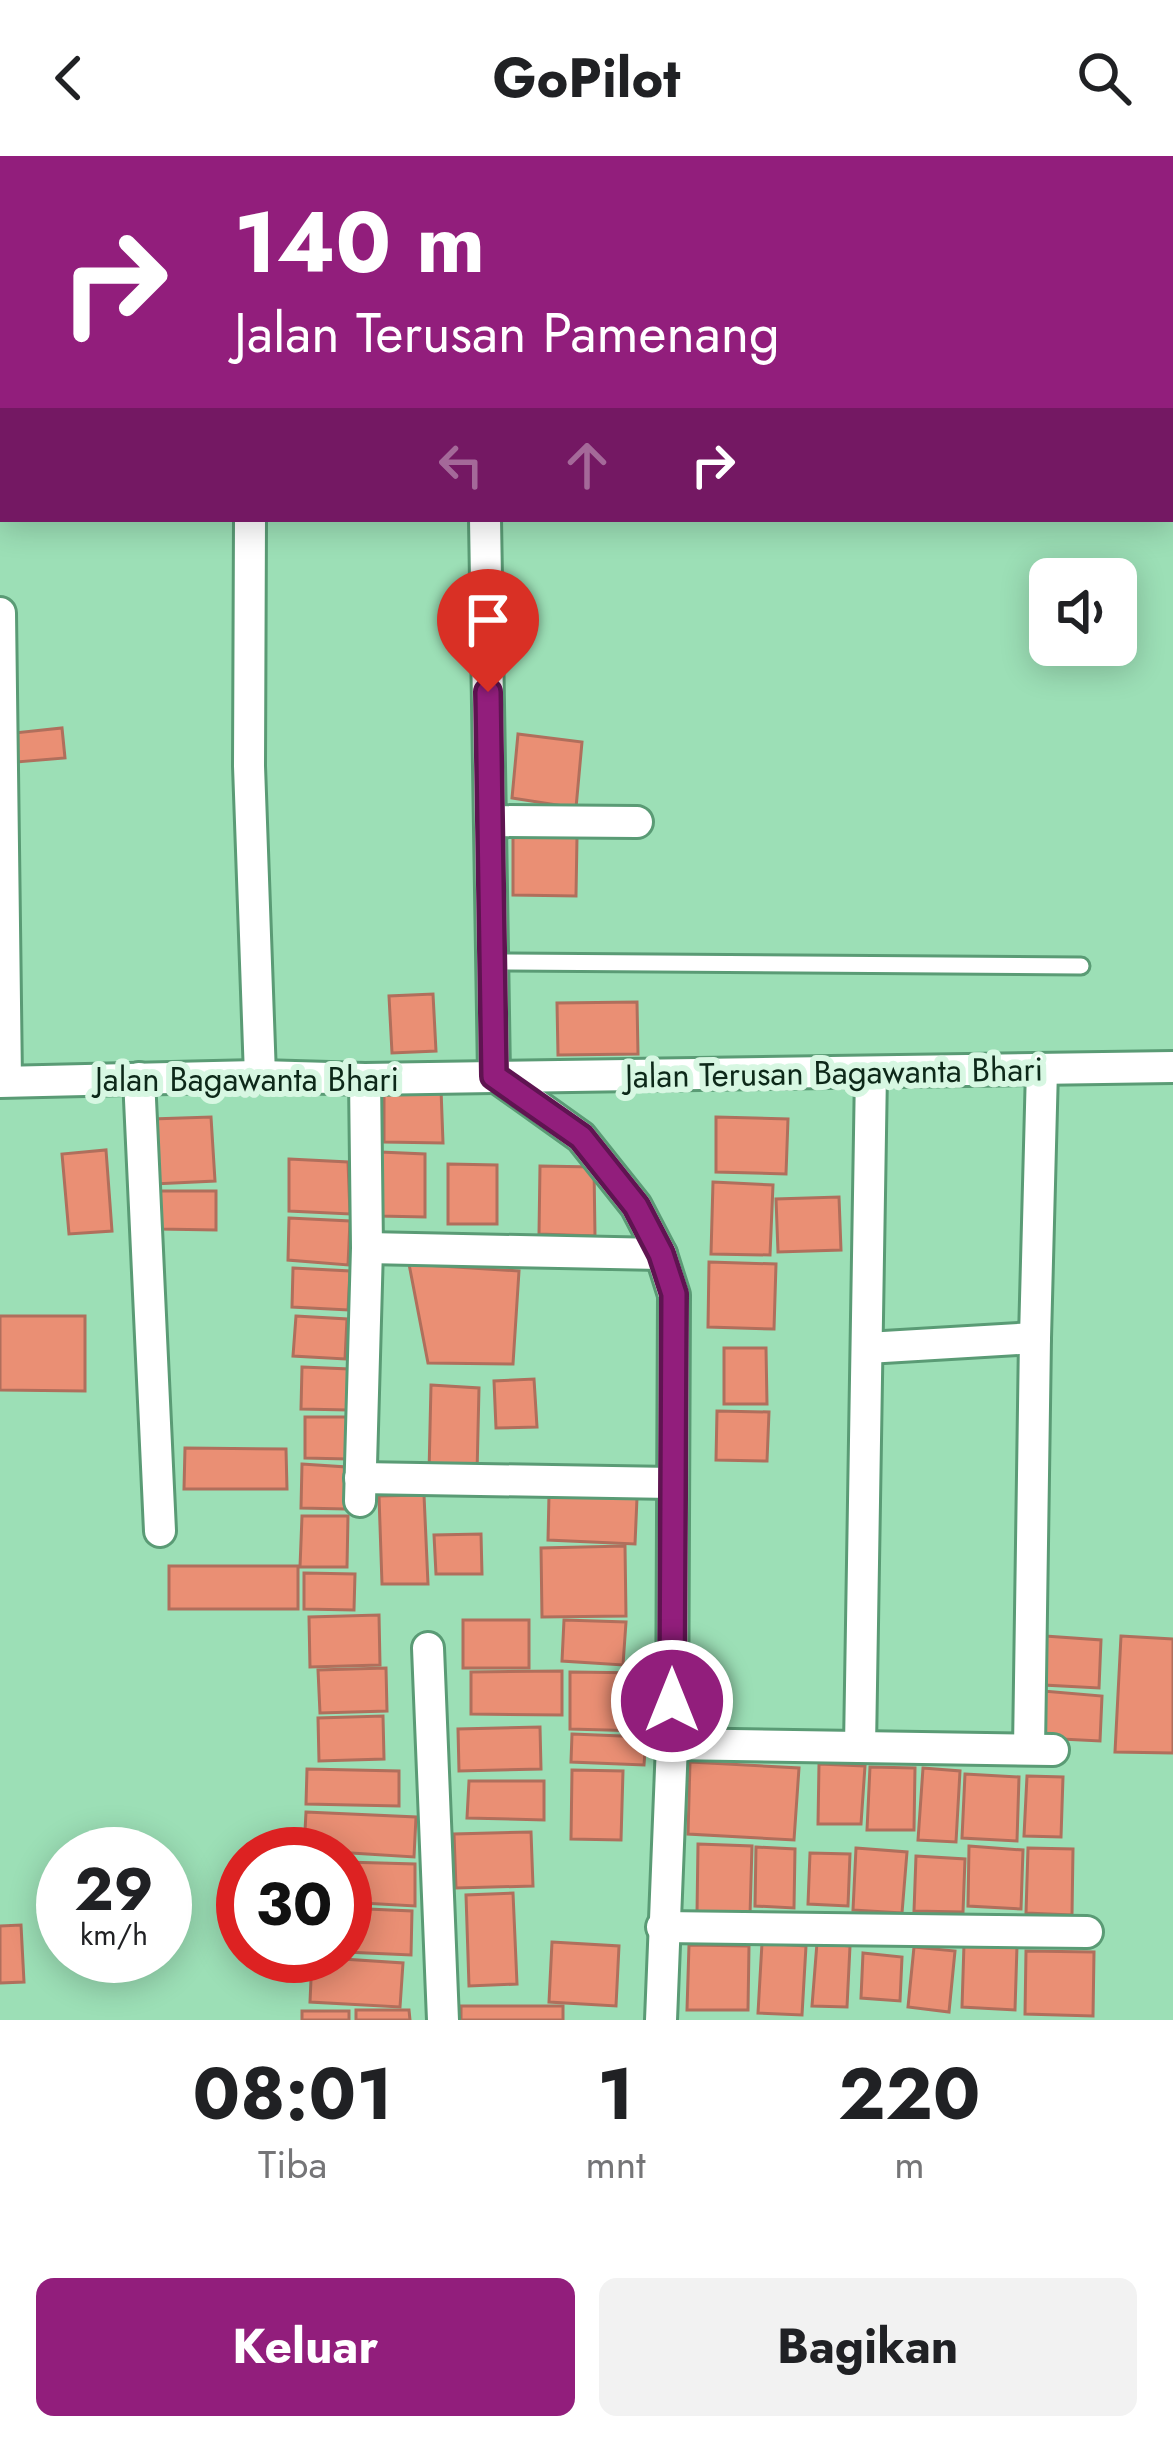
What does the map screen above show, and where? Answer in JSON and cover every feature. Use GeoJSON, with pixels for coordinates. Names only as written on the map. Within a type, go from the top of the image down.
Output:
{"type":"FeatureCollection","features":[{"type":"Feature","properties":{"kind":"street"},"geometry":{"type":"LineString","coordinates":[[250,522],[250,766],[260,1076]]}},
{"type":"Feature","properties":{"kind":"street"},"geometry":{"type":"LineString","coordinates":[[484,522],[494,1076],[581,1137],[636,1206],[661,1254],[674,1294],[672,1744],[661,2020]]}},
{"type":"Feature","properties":{"kind":"street"},"geometry":{"type":"LineString","coordinates":[[0,613],[3,1082]]}},
{"type":"Feature","properties":{"kind":"street"},"geometry":{"type":"LineString","coordinates":[[490,821],[637,822]]}},
{"type":"Feature","properties":{"kind":"street","name":"Jalan Terusan Bagawanta Bhari"},"geometry":{"type":"LineString","coordinates":[[494,1076],[1173,1066]]}},
{"type":"Feature","properties":{"kind":"street"},"geometry":{"type":"LineString","coordinates":[[672,1744],[1041,1749],[1035,1338],[1042,1069]]}},
{"type":"Feature","properties":{"kind":"street"},"geometry":{"type":"LineString","coordinates":[[860,1747],[871,1072]]}},
{"type":"Feature","properties":{"kind":"street","name":"Jalan Bagawanta Bhari"},"geometry":{"type":"LineString","coordinates":[[3,1082],[494,1076]]}},
{"type":"Feature","properties":{"kind":"street"},"geometry":{"type":"LineString","coordinates":[[140,1078],[160,1531]]}},
{"type":"Feature","properties":{"kind":"street"},"geometry":{"type":"LineString","coordinates":[[365,1079],[367,1248],[360,1490],[672,1483]]}},
{"type":"Feature","properties":{"kind":"street"},"geometry":{"type":"LineString","coordinates":[[367,1248],[661,1254]]}},
{"type":"Feature","properties":{"kind":"street"},"geometry":{"type":"LineString","coordinates":[[867,1348],[1035,1338]]}},
{"type":"Feature","properties":{"kind":"street"},"geometry":{"type":"LineString","coordinates":[[428,1648],[443,2020]]}},
{"type":"Feature","properties":{"kind":"street"},"geometry":{"type":"LineString","coordinates":[[662,1927],[1087,1932]]}},
{"type":"Feature","properties":{"kind":"lane"},"geometry":{"type":"LineString","coordinates":[[492,962],[1081,966]]}},
{"type":"Feature","properties":{"kind":"building"},"geometry":{"type":"Polygon","coordinates":[[[62,728],[65,758],[17,762],[14,733],[62,728]]]}},
{"type":"Feature","properties":{"kind":"building"},"geometry":{"type":"Polygon","coordinates":[[[518,734],[582,742],[576,808],[512,798],[518,734]]]}},
{"type":"Feature","properties":{"kind":"building"},"geometry":{"type":"Polygon","coordinates":[[[513,836],[577,837],[576,896],[513,895],[513,836]]]}},
{"type":"Feature","properties":{"kind":"building"},"geometry":{"type":"Polygon","coordinates":[[[433,994],[436,1051],[392,1053],[389,996],[433,994]]]}},
{"type":"Feature","properties":{"kind":"building"},"geometry":{"type":"Polygon","coordinates":[[[637,1002],[638,1054],[558,1055],[557,1003],[637,1002]]]}},
{"type":"Feature","properties":{"kind":"building"},"geometry":{"type":"Polygon","coordinates":[[[384,1088],[441,1089],[443,1143],[384,1142],[384,1088]]]}},
{"type":"Feature","properties":{"kind":"building"},"geometry":{"type":"Polygon","coordinates":[[[211,1117],[215,1181],[154,1184],[152,1119],[211,1117]]]}},
{"type":"Feature","properties":{"kind":"building"},"geometry":{"type":"Polygon","coordinates":[[[716,1117],[788,1119],[786,1174],[716,1172],[716,1117]]]}},
{"type":"Feature","properties":{"kind":"building"},"geometry":{"type":"Polygon","coordinates":[[[106,1150],[112,1231],[69,1234],[62,1154],[106,1150]]]}},
{"type":"Feature","properties":{"kind":"building"},"geometry":{"type":"Polygon","coordinates":[[[380,1152],[425,1154],[425,1217],[379,1216],[380,1152]]]}},
{"type":"Feature","properties":{"kind":"building"},"geometry":{"type":"Polygon","coordinates":[[[289,1159],[348,1162],[350,1214],[289,1211],[289,1159]]]}},
{"type":"Feature","properties":{"kind":"building"},"geometry":{"type":"Polygon","coordinates":[[[448,1164],[497,1165],[497,1224],[448,1224],[448,1164]]]}},
{"type":"Feature","properties":{"kind":"building"},"geometry":{"type":"Polygon","coordinates":[[[540,1166],[594,1167],[595,1236],[539,1234],[540,1166]]]}},
{"type":"Feature","properties":{"kind":"building"},"geometry":{"type":"Polygon","coordinates":[[[713,1182],[773,1185],[770,1255],[711,1254],[713,1182]]]}},
{"type":"Feature","properties":{"kind":"building"},"geometry":{"type":"Polygon","coordinates":[[[159,1191],[216,1191],[216,1230],[159,1229],[159,1191]]]}},
{"type":"Feature","properties":{"kind":"building"},"geometry":{"type":"Polygon","coordinates":[[[839,1197],[841,1250],[778,1252],[776,1199],[839,1197]]]}},
{"type":"Feature","properties":{"kind":"building"},"geometry":{"type":"Polygon","coordinates":[[[289,1218],[350,1221],[348,1265],[288,1260],[289,1218]]]}},
{"type":"Feature","properties":{"kind":"building"},"geometry":{"type":"Polygon","coordinates":[[[709,1262],[776,1264],[774,1329],[708,1327],[709,1262]]]}},
{"type":"Feature","properties":{"kind":"building"},"geometry":{"type":"Polygon","coordinates":[[[409,1264],[519,1271],[513,1364],[428,1363],[409,1264]]]}},
{"type":"Feature","properties":{"kind":"building"},"geometry":{"type":"Polygon","coordinates":[[[293,1268],[350,1271],[348,1310],[292,1307],[293,1268]]]}},
{"type":"Feature","properties":{"kind":"building"},"geometry":{"type":"Polygon","coordinates":[[[0,1316],[85,1316],[85,1391],[0,1390],[0,1316]]]}},
{"type":"Feature","properties":{"kind":"building"},"geometry":{"type":"Polygon","coordinates":[[[296,1316],[347,1319],[345,1359],[293,1356],[296,1316]]]}},
{"type":"Feature","properties":{"kind":"building"},"geometry":{"type":"Polygon","coordinates":[[[724,1348],[766,1348],[767,1404],[724,1404],[724,1348]]]}},
{"type":"Feature","properties":{"kind":"building"},"geometry":{"type":"Polygon","coordinates":[[[302,1367],[349,1369],[348,1410],[301,1409],[302,1367]]]}},
{"type":"Feature","properties":{"kind":"building"},"geometry":{"type":"Polygon","coordinates":[[[534,1379],[537,1427],[496,1428],[494,1381],[534,1379]]]}},
{"type":"Feature","properties":{"kind":"building"},"geometry":{"type":"Polygon","coordinates":[[[431,1385],[479,1388],[477,1474],[429,1473],[431,1385]]]}},
{"type":"Feature","properties":{"kind":"building"},"geometry":{"type":"Polygon","coordinates":[[[717,1411],[769,1412],[767,1461],[716,1460],[717,1411]]]}},
{"type":"Feature","properties":{"kind":"building"},"geometry":{"type":"Polygon","coordinates":[[[305,1417],[348,1417],[348,1459],[305,1458],[305,1417]]]}},
{"type":"Feature","properties":{"kind":"building"},"geometry":{"type":"Polygon","coordinates":[[[185,1448],[286,1449],[287,1489],[184,1489],[185,1448]]]}},
{"type":"Feature","properties":{"kind":"building"},"geometry":{"type":"Polygon","coordinates":[[[302,1464],[346,1467],[345,1509],[301,1508],[302,1464]]]}},
{"type":"Feature","properties":{"kind":"building"},"geometry":{"type":"Polygon","coordinates":[[[424,1495],[428,1584],[382,1584],[379,1496],[424,1495]]]}},
{"type":"Feature","properties":{"kind":"building"},"geometry":{"type":"Polygon","coordinates":[[[549,1495],[637,1498],[635,1544],[548,1540],[549,1495]]]}},
{"type":"Feature","properties":{"kind":"building"},"geometry":{"type":"Polygon","coordinates":[[[302,1516],[348,1516],[347,1567],[300,1567],[302,1516]]]}},
{"type":"Feature","properties":{"kind":"building"},"geometry":{"type":"Polygon","coordinates":[[[481,1534],[482,1574],[436,1574],[434,1535],[481,1534]]]}},
{"type":"Feature","properties":{"kind":"building"},"geometry":{"type":"Polygon","coordinates":[[[625,1546],[626,1616],[542,1617],[541,1548],[625,1546]]]}},
{"type":"Feature","properties":{"kind":"building"},"geometry":{"type":"Polygon","coordinates":[[[169,1566],[298,1566],[298,1609],[169,1609],[169,1566]]]}},
{"type":"Feature","properties":{"kind":"building"},"geometry":{"type":"Polygon","coordinates":[[[304,1573],[355,1574],[354,1610],[304,1609],[304,1573]]]}},
{"type":"Feature","properties":{"kind":"building"},"geometry":{"type":"Polygon","coordinates":[[[379,1615],[380,1665],[310,1667],[309,1617],[379,1615]]]}},
{"type":"Feature","properties":{"kind":"building"},"geometry":{"type":"Polygon","coordinates":[[[463,1620],[529,1620],[529,1668],[463,1668],[463,1620]]]}},
{"type":"Feature","properties":{"kind":"building"},"geometry":{"type":"Polygon","coordinates":[[[564,1620],[626,1622],[623,1665],[562,1661],[564,1620]]]}},
{"type":"Feature","properties":{"kind":"building"},"geometry":{"type":"Polygon","coordinates":[[[1045,1636],[1101,1640],[1099,1688],[1044,1685],[1045,1636]]]}},
{"type":"Feature","properties":{"kind":"building"},"geometry":{"type":"Polygon","coordinates":[[[1121,1636],[1173,1639],[1173,1753],[1115,1752],[1121,1636]]]}},
{"type":"Feature","properties":{"kind":"building"},"geometry":{"type":"Polygon","coordinates":[[[386,1668],[387,1711],[320,1713],[318,1670],[386,1668]]]}},
{"type":"Feature","properties":{"kind":"building"},"geometry":{"type":"Polygon","coordinates":[[[562,1671],[562,1715],[471,1714],[471,1672],[562,1671]]]}},
{"type":"Feature","properties":{"kind":"building"},"geometry":{"type":"Polygon","coordinates":[[[570,1672],[644,1673],[643,1731],[570,1729],[570,1672]]]}},
{"type":"Feature","properties":{"kind":"building"},"geometry":{"type":"Polygon","coordinates":[[[1043,1691],[1102,1696],[1100,1741],[1042,1738],[1043,1691]]]}},
{"type":"Feature","properties":{"kind":"building"},"geometry":{"type":"Polygon","coordinates":[[[383,1716],[384,1759],[319,1761],[318,1718],[383,1716]]]}},
{"type":"Feature","properties":{"kind":"building"},"geometry":{"type":"Polygon","coordinates":[[[540,1727],[541,1769],[459,1771],[458,1729],[540,1727]]]}},
{"type":"Feature","properties":{"kind":"building"},"geometry":{"type":"Polygon","coordinates":[[[572,1734],[646,1737],[644,1765],[571,1762],[572,1734]]]}},
{"type":"Feature","properties":{"kind":"building"},"geometry":{"type":"Polygon","coordinates":[[[690,1762],[799,1768],[794,1840],[688,1834],[690,1762]]]}},
{"type":"Feature","properties":{"kind":"building"},"geometry":{"type":"Polygon","coordinates":[[[819,1764],[865,1766],[861,1824],[818,1824],[819,1764]]]}},
{"type":"Feature","properties":{"kind":"building"},"geometry":{"type":"Polygon","coordinates":[[[870,1767],[915,1768],[914,1830],[867,1830],[870,1767]]]}},
{"type":"Feature","properties":{"kind":"building"},"geometry":{"type":"Polygon","coordinates":[[[923,1768],[960,1771],[956,1842],[918,1840],[923,1768]]]}},
{"type":"Feature","properties":{"kind":"building"},"geometry":{"type":"Polygon","coordinates":[[[307,1769],[399,1771],[399,1806],[306,1804],[307,1769]]]}},
{"type":"Feature","properties":{"kind":"building"},"geometry":{"type":"Polygon","coordinates":[[[572,1770],[623,1771],[621,1840],[571,1839],[572,1770]]]}},
{"type":"Feature","properties":{"kind":"building"},"geometry":{"type":"Polygon","coordinates":[[[965,1774],[1019,1777],[1017,1841],[962,1838],[965,1774]]]}},
{"type":"Feature","properties":{"kind":"building"},"geometry":{"type":"Polygon","coordinates":[[[1027,1776],[1063,1777],[1061,1837],[1024,1836],[1027,1776]]]}},
{"type":"Feature","properties":{"kind":"building"},"geometry":{"type":"Polygon","coordinates":[[[469,1781],[544,1781],[544,1820],[467,1818],[469,1781]]]}},
{"type":"Feature","properties":{"kind":"building"},"geometry":{"type":"Polygon","coordinates":[[[306,1812],[416,1817],[414,1857],[372,1854],[372,1827],[305,1827],[306,1812]]]}},
{"type":"Feature","properties":{"kind":"building"},"geometry":{"type":"Polygon","coordinates":[[[531,1832],[533,1886],[456,1888],[454,1834],[531,1832]]]}},
{"type":"Feature","properties":{"kind":"building"},"geometry":{"type":"Polygon","coordinates":[[[698,1844],[752,1846],[750,1915],[697,1914],[698,1844]]]}},
{"type":"Feature","properties":{"kind":"building"},"geometry":{"type":"Polygon","coordinates":[[[969,1846],[1023,1850],[1021,1909],[968,1906],[969,1846]]]}},
{"type":"Feature","properties":{"kind":"building"},"geometry":{"type":"Polygon","coordinates":[[[756,1847],[795,1849],[794,1908],[755,1906],[756,1847]]]}},
{"type":"Feature","properties":{"kind":"building"},"geometry":{"type":"Polygon","coordinates":[[[856,1848],[907,1852],[902,1913],[853,1910],[856,1848]]]}},
{"type":"Feature","properties":{"kind":"building"},"geometry":{"type":"Polygon","coordinates":[[[1028,1848],[1073,1849],[1072,1915],[1026,1913],[1028,1848]]]}},
{"type":"Feature","properties":{"kind":"building"},"geometry":{"type":"Polygon","coordinates":[[[810,1853],[850,1854],[848,1906],[808,1904],[810,1853]]]}},
{"type":"Feature","properties":{"kind":"building"},"geometry":{"type":"Polygon","coordinates":[[[916,1856],[965,1859],[963,1912],[914,1911],[916,1856]]]}},
{"type":"Feature","properties":{"kind":"building"},"geometry":{"type":"Polygon","coordinates":[[[372,1863],[415,1864],[415,1906],[372,1904],[372,1863]]]}},
{"type":"Feature","properties":{"kind":"building"},"geometry":{"type":"Polygon","coordinates":[[[513,1893],[517,1984],[469,1986],[466,1895],[513,1893]]]}},
{"type":"Feature","properties":{"kind":"building"},"geometry":{"type":"Polygon","coordinates":[[[372,1909],[412,1911],[411,1955],[372,1953],[372,1909]]]}},
{"type":"Feature","properties":{"kind":"building"},"geometry":{"type":"Polygon","coordinates":[[[21,1925],[24,1982],[0,1983],[0,1926],[21,1925]]]}},
{"type":"Feature","properties":{"kind":"building"},"geometry":{"type":"Polygon","coordinates":[[[552,1942],[619,1946],[616,2006],[549,2002],[552,1942]]]}},
{"type":"Feature","properties":{"kind":"building"},"geometry":{"type":"Polygon","coordinates":[[[762,1943],[806,1946],[802,2015],[758,2013],[762,1943]]]}},
{"type":"Feature","properties":{"kind":"building"},"geometry":{"type":"Polygon","coordinates":[[[817,1943],[850,1946],[847,2007],[812,2006],[817,1943]]]}},
{"type":"Feature","properties":{"kind":"building"},"geometry":{"type":"Polygon","coordinates":[[[964,1944],[1017,1946],[1015,2010],[962,2007],[964,1944]]]}},
{"type":"Feature","properties":{"kind":"building"},"geometry":{"type":"Polygon","coordinates":[[[689,1945],[749,1946],[748,2010],[687,2010],[689,1945]]]}},
{"type":"Feature","properties":{"kind":"building"},"geometry":{"type":"Polygon","coordinates":[[[914,1947],[955,1951],[949,2012],[908,2007],[914,1947]]]}},
{"type":"Feature","properties":{"kind":"building"},"geometry":{"type":"Polygon","coordinates":[[[1026,1951],[1094,1952],[1093,2016],[1025,2014],[1026,1951]]]}},
{"type":"Feature","properties":{"kind":"building"},"geometry":{"type":"Polygon","coordinates":[[[863,1953],[902,1957],[900,2001],[861,1998],[863,1953]]]}},
{"type":"Feature","properties":{"kind":"building"},"geometry":{"type":"Polygon","coordinates":[[[372,1961],[403,1963],[400,2007],[310,2002],[311,1983],[372,1983],[372,1961]]]}},
{"type":"Feature","properties":{"kind":"building"},"geometry":{"type":"Polygon","coordinates":[[[461,2006],[563,2006],[563,2020],[461,2020],[461,2006]]]}},
{"type":"Feature","properties":{"kind":"building"},"geometry":{"type":"Polygon","coordinates":[[[356,2010],[409,2010],[410,2020],[356,2020],[356,2010]]]}},
{"type":"Feature","properties":{"kind":"building"},"geometry":{"type":"Polygon","coordinates":[[[302,2011],[349,2011],[349,2020],[302,2020],[302,2011]]]}},
{"type":"Feature","properties":{"kind":"route"},"geometry":{"type":"LineString","coordinates":[[488,692],[494,1076],[581,1137],[636,1206],[661,1254],[674,1294],[672,1701]]}}]}
